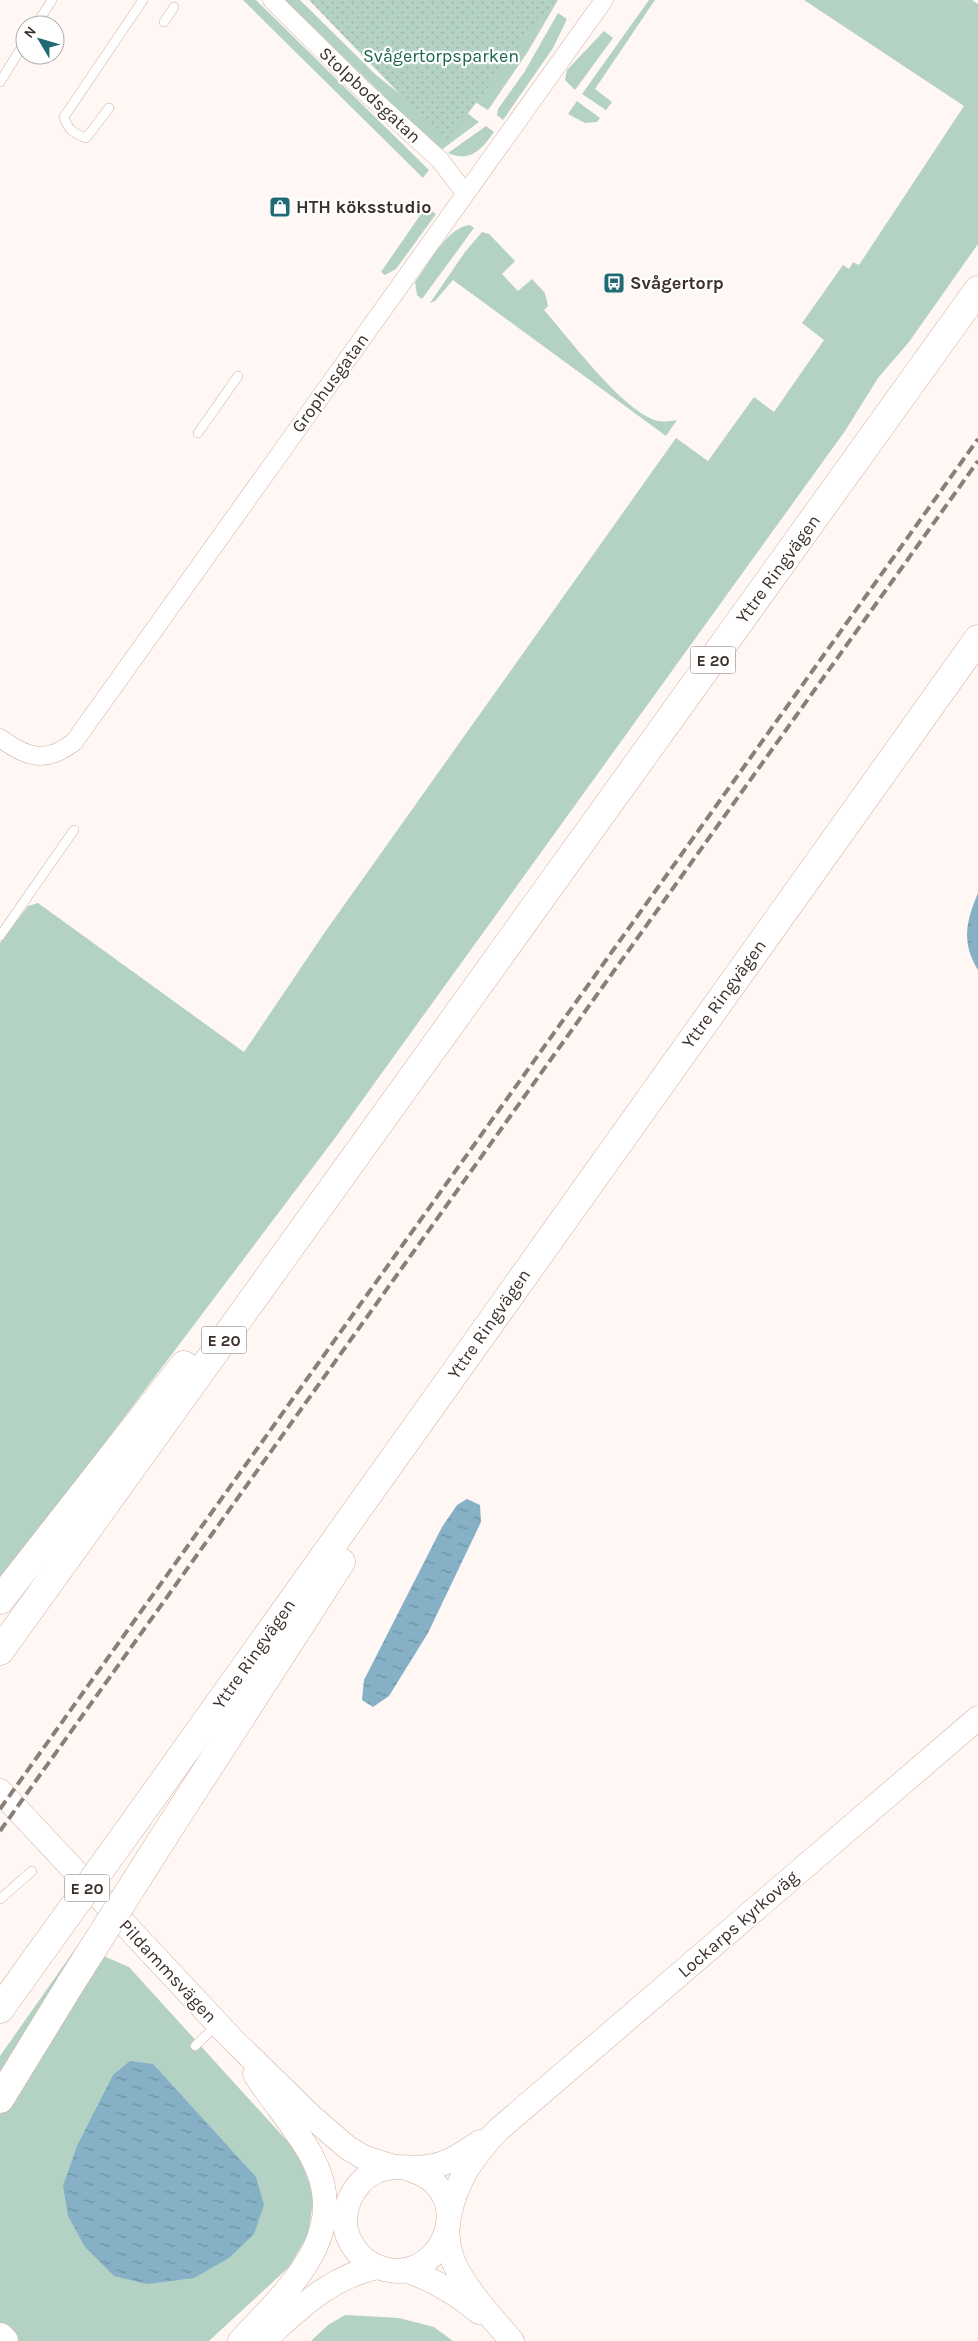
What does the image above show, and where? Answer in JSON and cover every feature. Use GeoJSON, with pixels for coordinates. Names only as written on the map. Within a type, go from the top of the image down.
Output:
{"type":"FeatureCollection","features":[{"type":"Feature","properties":{"kind":"highway","name":"Yttre Ringvägen"},"geometry":{"type":"LineString","coordinates":[[0,1651],[978,290]]}},
{"type":"Feature","properties":{"kind":"highway","name":"Yttre Ringvägen"},"geometry":{"type":"LineString","coordinates":[[0,2010],[978,639]]}},
{"type":"Feature","properties":{"kind":"highway"},"geometry":{"type":"LineString","coordinates":[[0,1600],[448,1030]]}},
{"type":"Feature","properties":{"kind":"highway"},"geometry":{"type":"LineString","coordinates":[[0,2099],[163,1838],[313,1606],[505,1300]]}},
{"type":"Feature","properties":{"kind":"highway"},"geometry":{"type":"LineString","coordinates":[[0,2337],[4,2341]]}},
{"type":"Feature","properties":{"kind":"main road","name":"Lockarps kyrkoväg"},"geometry":{"type":"LineString","coordinates":[[400,2167],[432,2166],[445,2163],[463,2154],[498,2130],[978,1718]]}},
{"type":"Feature","properties":{"kind":"main road","name":"Pildammsvägen"},"geometry":{"type":"LineString","coordinates":[[0,1792],[225,2032],[331,2135],[365,2158],[419,2172],[431,2180],[443,2196],[448,2224],[450,2253],[458,2269],[511,2341]]}},
{"type":"Feature","properties":{"kind":"main road","name":"Pildammsvägen"},"geometry":{"type":"LineString","coordinates":[[225,2032],[322,2150],[339,2180],[348,2237],[355,2250],[365,2260],[377,2267],[391,2271],[419,2266],[432,2257],[442,2246],[448,2224]]}},
{"type":"Feature","properties":{"kind":"main road"},"geometry":{"type":"LineString","coordinates":[[241,2341],[287,2290],[307,2263],[324,2226],[326,2208],[326,2191],[312,2156],[273,2102],[248,2062]]}},
{"type":"Feature","properties":{"kind":"main road","name":"Lockarps kyrkoväg"},"geometry":{"type":"LineString","coordinates":[[448,2224],[453,2197],[471,2161],[498,2130]]}},
{"type":"Feature","properties":{"kind":"main road"},"geometry":{"type":"LineString","coordinates":[[241,2341],[306,2286],[324,2265],[346,2215],[351,2195],[369,2175],[381,2170],[400,2167]]}},
{"type":"Feature","properties":{"kind":"main road"},"geometry":{"type":"LineString","coordinates":[[263,2341],[331,2284],[343,2277],[377,2267]]}},
{"type":"Feature","properties":{"kind":"main road","name":"Pildammsvägen"},"geometry":{"type":"LineString","coordinates":[[405,2270],[424,2276],[463,2299],[511,2341]]}},
{"type":"Feature","properties":{"kind":"street","name":"Stolpbodsgatan"},"geometry":{"type":"LineString","coordinates":[[272,0],[363,90],[440,160],[465,193]]}},
{"type":"Feature","properties":{"kind":"street","name":"Grophusgatan"},"geometry":{"type":"LineString","coordinates":[[0,738],[23,753],[33,756],[48,756],[62,751],[74,742],[604,0]]}},
{"type":"Feature","properties":{"kind":"lane"},"geometry":{"type":"LineString","coordinates":[[42,15],[52,0]]}},
{"type":"Feature","properties":{"kind":"lane"},"geometry":{"type":"LineString","coordinates":[[109,108],[86,138],[76,135],[66,125],[64,116],[143,0]]}},
{"type":"Feature","properties":{"kind":"lane"},"geometry":{"type":"LineString","coordinates":[[164,22],[174,7]]}},
{"type":"Feature","properties":{"kind":"lane"},"geometry":{"type":"LineString","coordinates":[[0,82],[15,58]]}},
{"type":"Feature","properties":{"kind":"lane"},"geometry":{"type":"LineString","coordinates":[[198,433],[238,376]]}},
{"type":"Feature","properties":{"kind":"lane"},"geometry":{"type":"LineString","coordinates":[[0,936],[74,830]]}},
{"type":"Feature","properties":{"kind":"lane"},"geometry":{"type":"LineString","coordinates":[[0,1898],[32,1871]]}},
{"type":"Feature","properties":{"kind":"lane"},"geometry":{"type":"LineString","coordinates":[[195,2046],[225,2032]]}},
{"type":"Feature","properties":{"kind":"green space"},"geometry":{"type":"Polygon","coordinates":[[[243,0],[256,0],[429,170],[423,178],[243,0]]]}},
{"type":"Feature","properties":{"kind":"green space"},"geometry":{"type":"Polygon","coordinates":[[[285,0],[300,0],[376,75],[401,95],[410,99],[463,110],[479,122],[440,151],[285,0]]]}},
{"type":"Feature","properties":{"kind":"green space","name":"Svågertorpsparken"},"geometry":{"type":"Polygon","coordinates":[[[309,0],[555,0],[446,142],[309,0]]]}},
{"type":"Feature","properties":{"kind":"green space"},"geometry":{"type":"Polygon","coordinates":[[[510,0],[558,0],[527,53],[488,110],[470,99],[510,0]]]}},
{"type":"Feature","properties":{"kind":"green space"},"geometry":{"type":"Polygon","coordinates":[[[649,0],[655,0],[595,89],[612,102],[606,110],[582,94],[649,0]]]}},
{"type":"Feature","properties":{"kind":"green space"},"geometry":{"type":"Polygon","coordinates":[[[804,0],[972,0],[978,4],[978,244],[909,342],[878,378],[845,431],[335,1138],[0,1582],[0,943],[28,906],[38,903],[244,1052],[325,932],[676,438],[708,461],[754,397],[774,412],[824,340],[802,323],[843,265],[849,269],[853,262],[859,265],[964,106],[804,0]]]}},
{"type":"Feature","properties":{"kind":"green space"},"geometry":{"type":"Polygon","coordinates":[[[558,13],[567,19],[553,48],[503,120],[497,115],[498,109],[525,71],[558,13]]]}},
{"type":"Feature","properties":{"kind":"green space"},"geometry":{"type":"Polygon","coordinates":[[[604,31],[613,38],[575,90],[565,80],[567,70],[604,31]]]}},
{"type":"Feature","properties":{"kind":"green space"},"geometry":{"type":"Polygon","coordinates":[[[577,101],[600,118],[597,122],[585,123],[568,114],[577,101]]]}},
{"type":"Feature","properties":{"kind":"green space"},"geometry":{"type":"Polygon","coordinates":[[[486,126],[494,132],[475,153],[456,156],[448,153],[486,126]]]}},
{"type":"Feature","properties":{"kind":"green space"},"geometry":{"type":"Polygon","coordinates":[[[429,209],[436,214],[396,269],[385,275],[381,272],[423,211],[429,209]]]}},
{"type":"Feature","properties":{"kind":"green space"},"geometry":{"type":"Polygon","coordinates":[[[470,225],[474,228],[422,299],[417,295],[415,282],[446,239],[462,227],[470,225]]]}},
{"type":"Feature","properties":{"kind":"green space"},"geometry":{"type":"Polygon","coordinates":[[[482,232],[489,234],[515,261],[502,274],[518,291],[532,279],[545,293],[548,306],[544,310],[597,373],[613,389],[644,415],[658,421],[677,420],[666,436],[453,280],[435,301],[430,303],[465,252],[482,232]]]}},
{"type":"Feature","properties":{"kind":"green space"},"geometry":{"type":"Polygon","coordinates":[[[78,1945],[129,1967],[299,2154],[314,2196],[308,2235],[289,2267],[209,2341],[0,2341],[0,2056],[78,1945]]]}},
{"type":"Feature","properties":{"kind":"green space"},"geometry":{"type":"Polygon","coordinates":[[[345,2315],[399,2318],[434,2327],[453,2341],[311,2341],[328,2325],[345,2315]]]}},
{"type":"Feature","properties":{"kind":"water"},"geometry":{"type":"Polygon","coordinates":[[[978,893],[978,970],[969,951],[967,932],[978,893]]]}},
{"type":"Feature","properties":{"kind":"water"},"geometry":{"type":"Polygon","coordinates":[[[467,1499],[480,1505],[481,1522],[428,1633],[389,1696],[373,1707],[362,1700],[364,1680],[442,1527],[457,1505],[467,1499]]]}},
{"type":"Feature","properties":{"kind":"water"},"geometry":{"type":"Polygon","coordinates":[[[130,2061],[153,2064],[256,2177],[264,2205],[254,2234],[229,2258],[194,2278],[147,2284],[114,2276],[85,2247],[68,2216],[63,2186],[77,2146],[113,2075],[130,2061]]]}},
{"type":"Feature","properties":{"kind":"railway"},"geometry":{"type":"LineString","coordinates":[[0,1809],[978,439]]}},
{"type":"Feature","properties":{"kind":"railway"},"geometry":{"type":"LineString","coordinates":[[0,1831],[978,461]]}},
{"type":"Feature","properties":{"kind":"place","name":"HTH köksstudio"},"geometry":{"type":"Point","coordinates":[280,207]}},
{"type":"Feature","properties":{"kind":"place","name":"Svågertorp"},"geometry":{"type":"Point","coordinates":[614,283]}}]}
